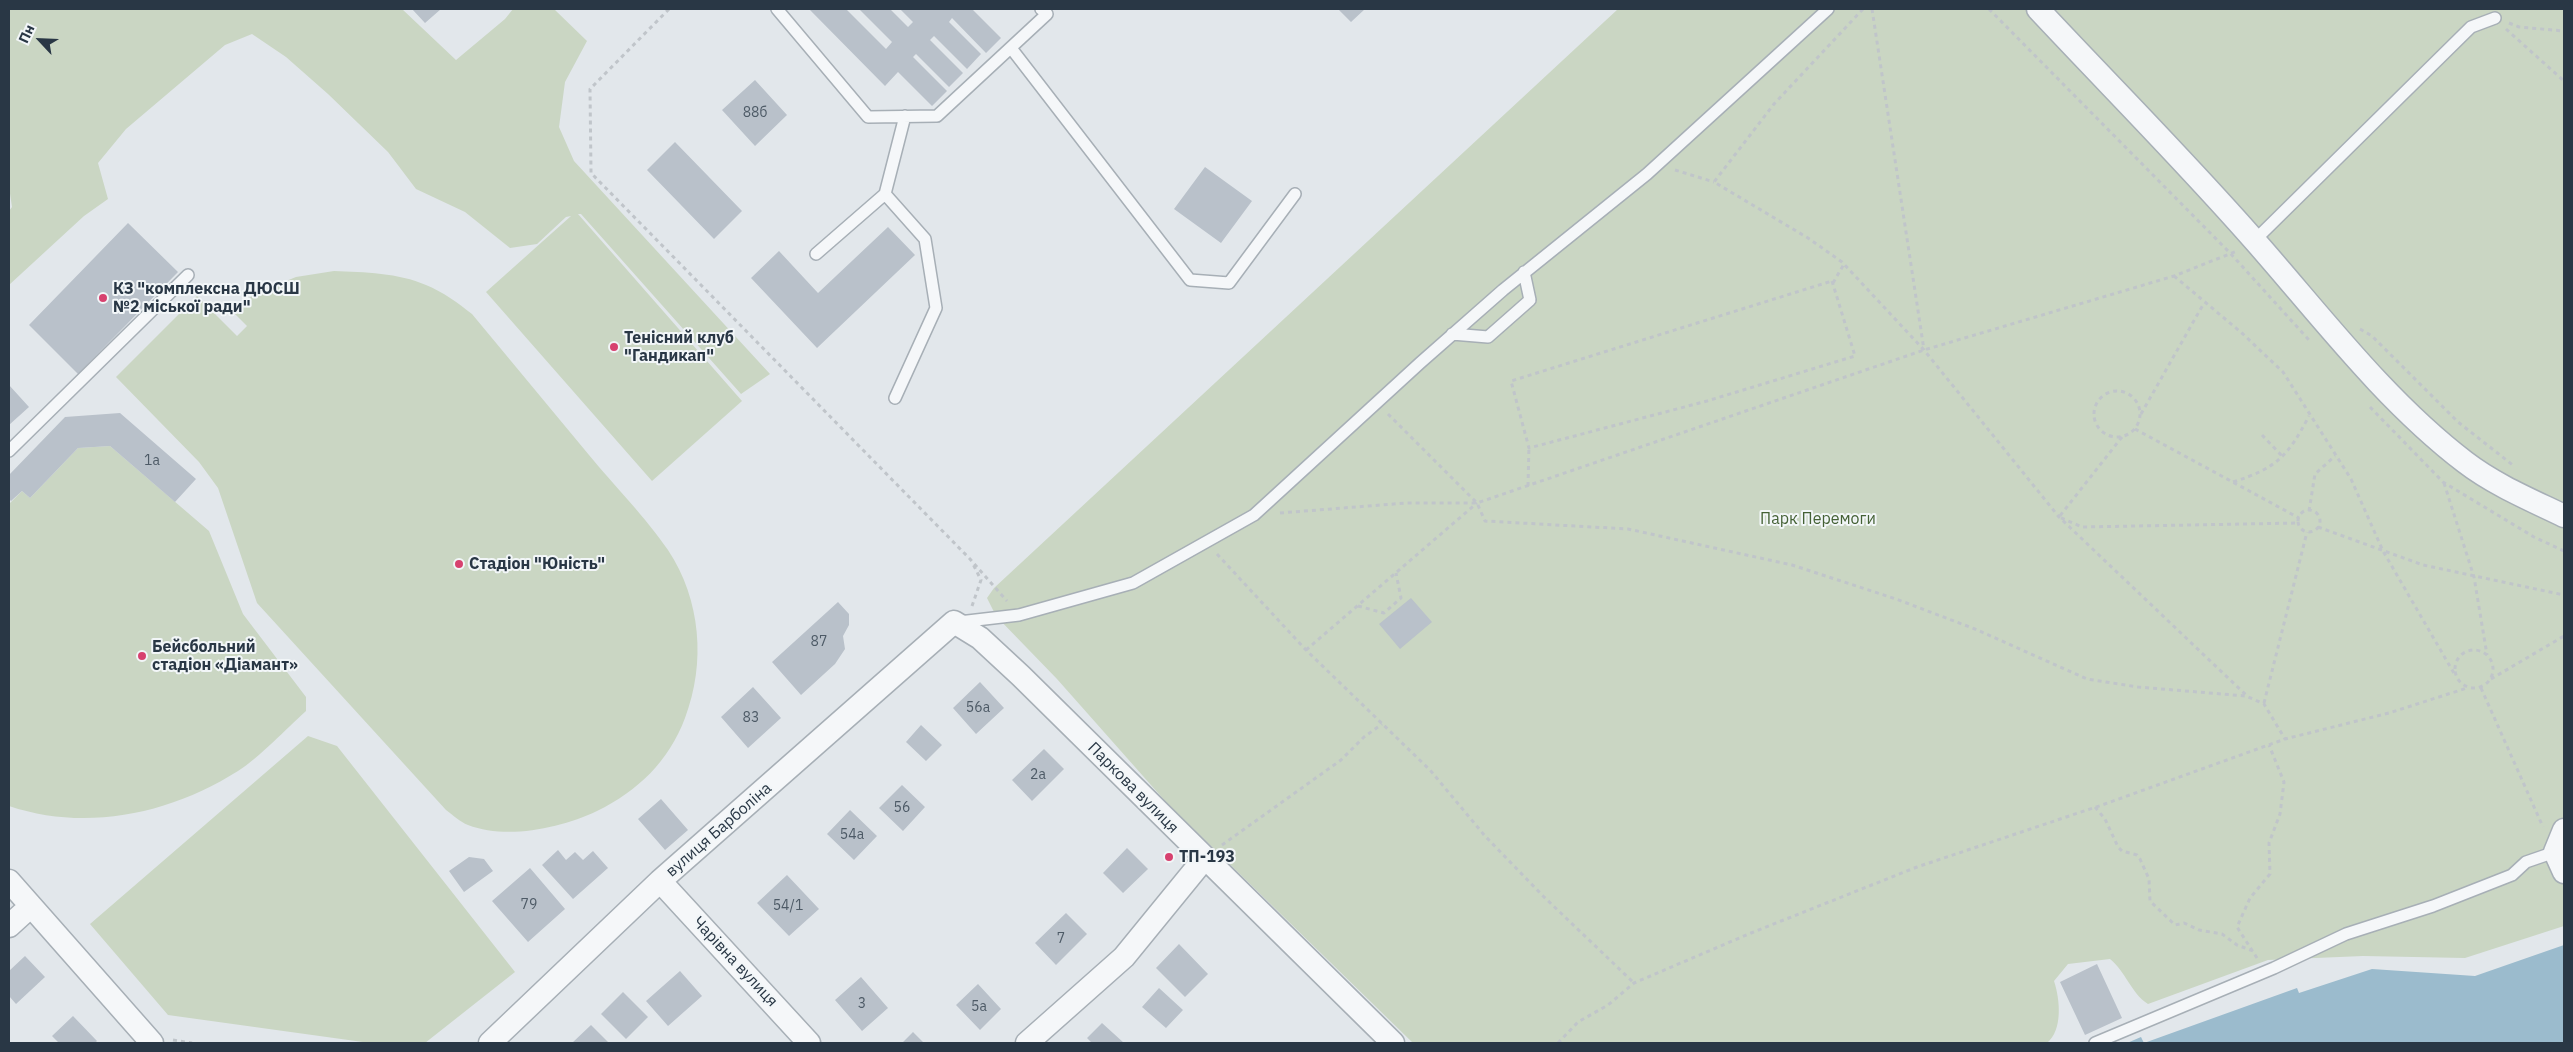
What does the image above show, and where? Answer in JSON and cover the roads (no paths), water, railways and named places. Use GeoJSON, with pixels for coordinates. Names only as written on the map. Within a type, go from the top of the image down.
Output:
{"type":"FeatureCollection","features":[{"type":"Feature","properties":{"kind":"street"},"geometry":{"type":"LineString","coordinates":[[2038,9],[2255,240],[2356,358],[2429,432],[2466,463],[2507,489],[2564,516]]}},
{"type":"Feature","properties":{"kind":"street","name":"Паркова вулиця"},"geometry":{"type":"LineString","coordinates":[[954,622],[980,638],[1021,676],[1204,859],[1393,1043]]}},
{"type":"Feature","properties":{"kind":"street","name":"вулиця Барболіна"},"geometry":{"type":"LineString","coordinates":[[490,1043],[660,881],[954,622]]}},
{"type":"Feature","properties":{"kind":"street"},"geometry":{"type":"LineString","coordinates":[[2560,862],[2564,830]]}},
{"type":"Feature","properties":{"kind":"street"},"geometry":{"type":"LineString","coordinates":[[1027,1043],[1124,957],[1204,859]]}},
{"type":"Feature","properties":{"kind":"street"},"geometry":{"type":"LineString","coordinates":[[9,881],[152,1043]]}},
{"type":"Feature","properties":{"kind":"street","name":"Чарівна вулиця"},"geometry":{"type":"LineString","coordinates":[[660,881],[809,1043]]}},
{"type":"Feature","properties":{"kind":"street"},"geometry":{"type":"LineString","coordinates":[[9,926],[31,906]]}},
{"type":"Feature","properties":{"kind":"lane"},"geometry":{"type":"LineString","coordinates":[[777,9],[868,117],[937,116],[1047,14],[1041,9]]}},
{"type":"Feature","properties":{"kind":"lane"},"geometry":{"type":"LineString","coordinates":[[954,622],[1019,615],[1133,583],[1254,515],[1452,334],[1524,272],[1657,164],[1828,9]]}},
{"type":"Feature","properties":{"kind":"lane"},"geometry":{"type":"LineString","coordinates":[[2255,240],[2471,27],[2495,18]]}},
{"type":"Feature","properties":{"kind":"lane"},"geometry":{"type":"LineString","coordinates":[[1011,48],[1190,280],[1229,283],[1295,194]]}},
{"type":"Feature","properties":{"kind":"lane"},"geometry":{"type":"LineString","coordinates":[[816,254],[885,194],[905,116]]}},
{"type":"Feature","properties":{"kind":"lane"},"geometry":{"type":"LineString","coordinates":[[885,194],[926,239],[936,308],[895,398]]}},
{"type":"Feature","properties":{"kind":"lane"},"geometry":{"type":"LineString","coordinates":[[1452,334],[1488,337],[1530,300],[1524,272]]}},
{"type":"Feature","properties":{"kind":"lane"},"geometry":{"type":"LineString","coordinates":[[9,452],[188,275]]}},
{"type":"Feature","properties":{"kind":"lane"},"geometry":{"type":"LineString","coordinates":[[2095,1043],[2266,972],[2346,934],[2433,906],[2512,875],[2526,862],[2560,862]]}},
{"type":"Feature","properties":{"kind":"water"},"geometry":{"type":"Polygon","coordinates":[[[2564,945],[2564,1043],[2144,1043],[2297,988],[2299,993],[2372,969],[2475,976],[2564,945]]]}},
{"type":"Feature","properties":{"kind":"water"},"geometry":{"type":"Polygon","coordinates":[[[2141,1037],[2144,1043],[2127,1043],[2141,1037]]]}},
{"type":"Feature","properties":{"kind":"place","name":"КЗ \"комплексна ДЮСШ №2 міської ради\""},"geometry":{"type":"Point","coordinates":[103,298]}},
{"type":"Feature","properties":{"kind":"place","name":"Тенісний клуб \"Гандикап\""},"geometry":{"type":"Point","coordinates":[614,347]}},
{"type":"Feature","properties":{"kind":"place","name":"Стадіон \"Юність\""},"geometry":{"type":"Point","coordinates":[459,564]}},
{"type":"Feature","properties":{"kind":"place","name":"Бейсбольний стадіон «Діамант»"},"geometry":{"type":"Point","coordinates":[142,656]}},
{"type":"Feature","properties":{"kind":"place","name":"ТП-193"},"geometry":{"type":"Point","coordinates":[1169,857]}},
{"type":"Feature","properties":{"kind":"park label","name":"Парк Перемоги"},"geometry":{"type":"Point","coordinates":[1818,519]}}]}
